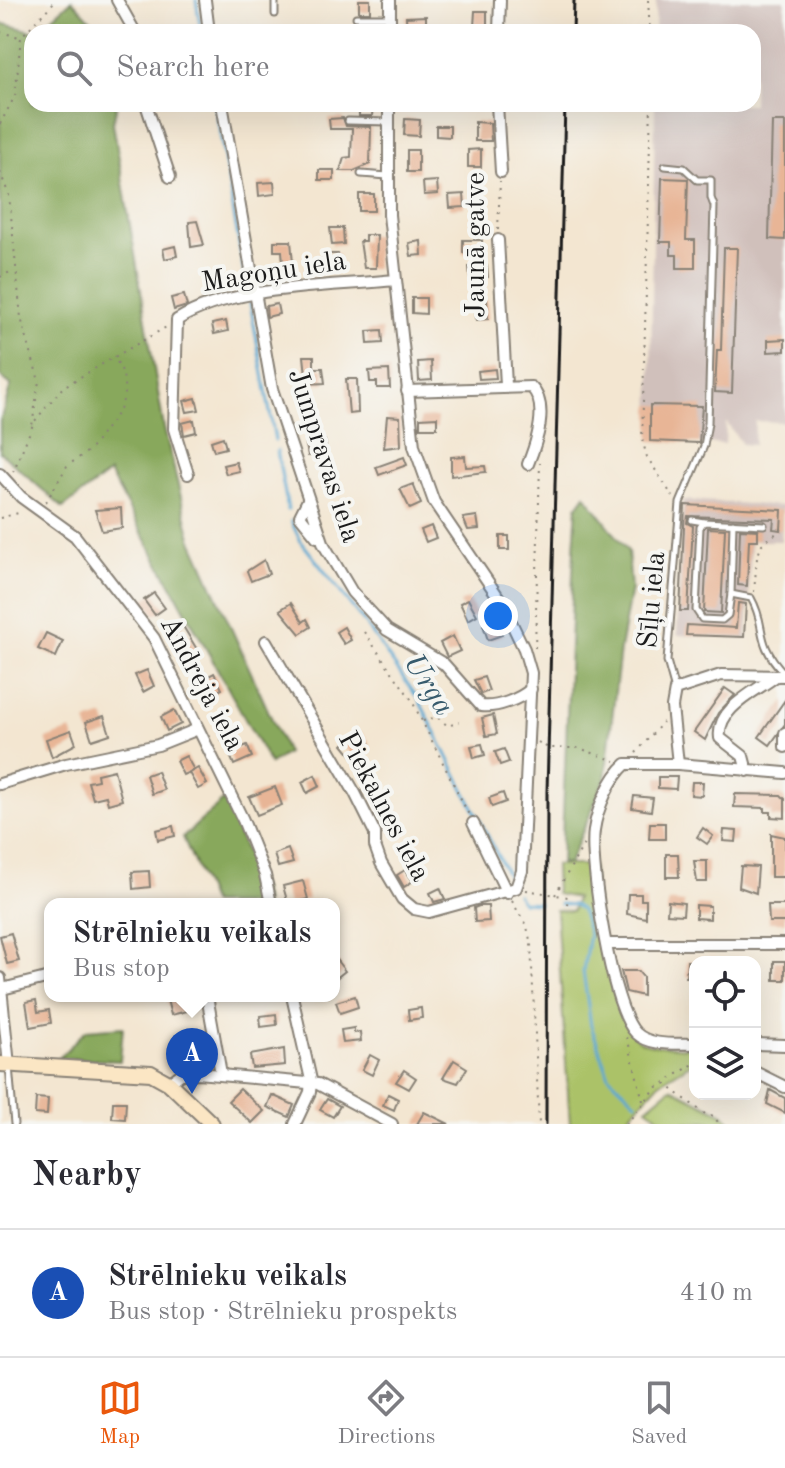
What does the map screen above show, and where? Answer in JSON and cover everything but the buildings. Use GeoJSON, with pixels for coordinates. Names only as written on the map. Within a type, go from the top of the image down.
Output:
{"type":"FeatureCollection","features":[{"type":"Feature","properties":{"kind":"street"},"geometry":{"type":"LineString","coordinates":[[117,0],[130,24]]}},
{"type":"Feature","properties":{"kind":"street"},"geometry":{"type":"LineString","coordinates":[[205,0],[208,24]]}},
{"type":"Feature","properties":{"kind":"street"},"geometry":{"type":"LineString","coordinates":[[390,0],[390,24]]}},
{"type":"Feature","properties":{"kind":"street"},"geometry":{"type":"LineString","coordinates":[[499,24],[500,0]]}},
{"type":"Feature","properties":{"kind":"street"},"geometry":{"type":"LineString","coordinates":[[149,112],[170,177]]}},
{"type":"Feature","properties":{"kind":"street","name":"Jumpravas iela"},"geometry":{"type":"LineString","coordinates":[[223,112],[272,389],[308,500],[300,516],[324,545],[352,592],[387,630],[444,664],[481,706],[489,707],[520,697],[531,689]]}},
{"type":"Feature","properties":{"kind":"street"},"geometry":{"type":"LineString","coordinates":[[389,112],[388,176],[395,280],[414,446],[427,488],[501,601],[524,649],[531,673],[522,871],[518,885],[507,893],[473,823]]}},
{"type":"Feature","properties":{"kind":"street","name":"Jaunā gatve"},"geometry":{"type":"LineString","coordinates":[[497,112],[501,172]]}},
{"type":"Feature","properties":{"kind":"street","name":"Jaunā gatve"},"geometry":{"type":"LineString","coordinates":[[498,240],[506,385]]}},
{"type":"Feature","properties":{"kind":"street","name":"Magoņu iela"},"geometry":{"type":"LineString","coordinates":[[188,474],[174,429],[177,320],[212,304],[256,295],[395,280]]}},
{"type":"Feature","properties":{"kind":"street"},"geometry":{"type":"LineString","coordinates":[[407,391],[506,385],[526,385],[535,390],[539,407],[538,437],[528,464]]}},
{"type":"Feature","properties":{"kind":"street","name":"Andreja iela"},"geometry":{"type":"LineString","coordinates":[[0,474],[7,484],[36,508],[75,536],[146,626],[243,820],[265,875],[270,898]]}},
{"type":"Feature","properties":{"kind":"street","name":"Piekalnes iela"},"geometry":{"type":"LineString","coordinates":[[266,641],[355,793],[375,833],[375,846],[381,863],[402,899],[414,909],[429,912],[507,893]]}},
{"type":"Feature","properties":{"kind":"street"},"geometry":{"type":"LineString","coordinates":[[678,764],[672,707],[675,690],[721,675],[782,676]]}},
{"type":"Feature","properties":{"kind":"street"},"geometry":{"type":"LineString","coordinates":[[747,771],[743,756],[720,738],[720,726],[746,694],[782,676]]}},
{"type":"Feature","properties":{"kind":"street"},"geometry":{"type":"LineString","coordinates":[[0,784],[66,764],[158,745],[198,729]]}},
{"type":"Feature","properties":{"kind":"street"},"geometry":{"type":"LineString","coordinates":[[785,733],[785,747]]}},
{"type":"Feature","properties":{"kind":"street"},"geometry":{"type":"LineString","coordinates":[[689,1044],[651,1041],[638,1035],[627,1020],[601,912],[594,831],[610,789],[626,764],[678,764],[785,773]]}},
{"type":"Feature","properties":{"kind":"street"},"geometry":{"type":"LineString","coordinates":[[607,944],[785,944]]}},
{"type":"Feature","properties":{"kind":"street"},"geometry":{"type":"LineString","coordinates":[[44,978],[1,984],[4,1064],[151,1073],[169,1083],[212,1124]]}},
{"type":"Feature","properties":{"kind":"street"},"geometry":{"type":"LineString","coordinates":[[208,1002],[221,1074]]}},
{"type":"Feature","properties":{"kind":"street"},"geometry":{"type":"LineString","coordinates":[[293,1002],[311,1083],[295,1124]]}},
{"type":"Feature","properties":{"kind":"street"},"geometry":{"type":"LineString","coordinates":[[761,1044],[785,1045]]}},
{"type":"Feature","properties":{"kind":"street"},"geometry":{"type":"LineString","coordinates":[[169,1083],[181,1074],[221,1074],[311,1083],[392,1124]]}},
{"type":"Feature","properties":{"kind":"street"},"geometry":{"type":"LineString","coordinates":[[761,1075],[785,1087]]}},
{"type":"Feature","properties":{"kind":"lane"},"geometry":{"type":"LineString","coordinates":[[275,0],[275,14]]}},
{"type":"Feature","properties":{"kind":"lane"},"geometry":{"type":"LineString","coordinates":[[356,17],[390,17]]}},
{"type":"Feature","properties":{"kind":"lane"},"geometry":{"type":"LineString","coordinates":[[348,121],[389,122]]}},
{"type":"Feature","properties":{"kind":"lane","name":"Sīļu iela"},"geometry":{"type":"LineString","coordinates":[[665,166],[684,168],[697,180],[711,180],[714,206],[708,423],[704,446],[684,487],[679,513],[667,661],[675,690]]}},
{"type":"Feature","properties":{"kind":"lane"},"geometry":{"type":"LineString","coordinates":[[361,174],[388,176]]}},
{"type":"Feature","properties":{"kind":"lane"},"geometry":{"type":"LineString","coordinates":[[692,520],[764,525]]}},
{"type":"Feature","properties":{"kind":"lane"},"geometry":{"type":"LineString","coordinates":[[704,522],[700,527],[698,615],[702,619],[725,619],[731,594],[733,523]]}},
{"type":"Feature","properties":{"kind":"lane"},"geometry":{"type":"LineString","coordinates":[[731,594],[746,595],[753,603],[762,645],[782,676]]}},
{"type":"Feature","properties":{"kind":"lane"},"geometry":{"type":"LineString","coordinates":[[4,1064],[14,1124]]}},
{"type":"Feature","properties":{"kind":"path"},"geometry":{"type":"LineString","coordinates":[[33,24],[56,0]]}},
{"type":"Feature","properties":{"kind":"path"},"geometry":{"type":"LineString","coordinates":[[648,0],[650,24]]}},
{"type":"Feature","properties":{"kind":"path"},"geometry":{"type":"LineString","coordinates":[[0,32],[21,37]]}},
{"type":"Feature","properties":{"kind":"path"},"geometry":{"type":"LineString","coordinates":[[0,124],[15,96],[21,37],[24,34]]}},
{"type":"Feature","properties":{"kind":"path"},"geometry":{"type":"LineString","coordinates":[[651,112],[642,439],[647,457],[669,487],[679,513]]}},
{"type":"Feature","properties":{"kind":"path"},"geometry":{"type":"LineString","coordinates":[[0,172],[9,195],[21,318],[39,381],[32,426],[7,484]]}},
{"type":"Feature","properties":{"kind":"path","name":"Jaunā gatve"},"geometry":{"type":"LineString","coordinates":[[498,240],[501,172]]}},
{"type":"Feature","properties":{"kind":"path"},"geometry":{"type":"LineString","coordinates":[[0,277],[16,269]]}},
{"type":"Feature","properties":{"kind":"path"},"geometry":{"type":"LineString","coordinates":[[32,426],[63,387],[177,320]]}},
{"type":"Feature","properties":{"kind":"path"},"geometry":{"type":"LineString","coordinates":[[0,518],[45,503],[67,466],[91,449],[120,410],[125,394],[123,373],[113,355]]}},
{"type":"Feature","properties":{"kind":"path"},"geometry":{"type":"LineString","coordinates":[[531,673],[538,542],[538,437]]}},
{"type":"Feature","properties":{"kind":"path"},"geometry":{"type":"LineString","coordinates":[[753,603],[757,558],[764,542],[773,539],[785,527]]}},
{"type":"Feature","properties":{"kind":"path"},"geometry":{"type":"LineString","coordinates":[[364,632],[422,721],[473,823]]}},
{"type":"Feature","properties":{"kind":"path"},"geometry":{"type":"LineString","coordinates":[[530,730],[541,745],[548,748],[579,748],[626,764],[658,730],[672,707]]}},
{"type":"Feature","properties":{"kind":"path"},"geometry":{"type":"LineString","coordinates":[[422,721],[437,717],[448,726],[459,722]]}},
{"type":"Feature","properties":{"kind":"path"},"geometry":{"type":"LineString","coordinates":[[555,895],[594,831]]}},
{"type":"Feature","properties":{"kind":"path"},"geometry":{"type":"LineString","coordinates":[[507,893],[527,927],[531,944],[540,1123]]}},
{"type":"Feature","properties":{"kind":"path"},"geometry":{"type":"LineString","coordinates":[[530,893],[568,897],[567,904]]}},
{"type":"Feature","properties":{"kind":"path"},"geometry":{"type":"LineString","coordinates":[[627,1020],[630,1054],[643,1102]]}},
{"type":"Feature","properties":{"kind":"path"},"geometry":{"type":"LineString","coordinates":[[626,1124],[643,1102],[689,1067]]}},
{"type":"Feature","properties":{"kind":"path"},"geometry":{"type":"LineString","coordinates":[[664,1083],[673,1092],[714,1116],[719,1124]]}},
{"type":"Feature","properties":{"kind":"shaded area"},"geometry":{"type":"Polygon","coordinates":[[[656,0],[785,0],[785,422],[755,421],[754,445],[742,444],[726,422],[725,444],[650,441],[655,112],[761,112],[761,24],[655,24],[656,0]]]}},
{"type":"Feature","properties":{"kind":"shaded area"},"geometry":{"type":"Polygon","coordinates":[[[683,500],[783,506],[781,541],[751,541],[747,639],[677,635],[683,500]]]}},
{"type":"Feature","properties":{"kind":"green space"},"geometry":{"type":"Polygon","coordinates":[[[72,0],[94,24],[45,24],[72,0]]]}},
{"type":"Feature","properties":{"kind":"green space"},"geometry":{"type":"Polygon","coordinates":[[[0,23],[24,29],[24,112],[115,112],[113,123],[164,428],[191,538],[287,753],[270,764],[109,473],[63,508],[0,452],[0,421],[11,385],[0,376],[0,23]]]}},
{"type":"Feature","properties":{"kind":"green space"},"geometry":{"type":"Polygon","coordinates":[[[585,495],[628,551],[631,589],[620,649],[605,780],[569,863],[561,863],[574,549],[577,506],[585,495]]]}},
{"type":"Feature","properties":{"kind":"green space"},"geometry":{"type":"Polygon","coordinates":[[[224,800],[264,898],[209,898],[183,837],[224,800]]]}},
{"type":"Feature","properties":{"kind":"green space"},"geometry":{"type":"Polygon","coordinates":[[[555,865],[592,865],[612,986],[629,1029],[645,1043],[689,1048],[689,1065],[659,1083],[622,1124],[570,1124],[556,910],[572,911],[576,898],[556,894],[555,865]]]}},
{"type":"Feature","properties":{"kind":"green space"},"geometry":{"type":"Polygon","coordinates":[[[123,1027],[120,1061],[59,1058],[86,1030],[123,1027]]]}},
{"type":"Feature","properties":{"kind":"green space"},"geometry":{"type":"Polygon","coordinates":[[[671,1088],[689,1097],[689,1100],[724,1114],[732,1124],[704,1121],[669,1124],[647,1108],[671,1088]]]}},
{"type":"Feature","properties":{"kind":"waterway","name":"Urga"},"geometry":{"type":"LineString","coordinates":[[196,0],[200,24]]}},
{"type":"Feature","properties":{"kind":"waterway","name":"Urga"},"geometry":{"type":"LineString","coordinates":[[216,112],[247,290]]}},
{"type":"Feature","properties":{"kind":"waterway","name":"Urga"},"geometry":{"type":"LineString","coordinates":[[250,303],[275,440]]}},
{"type":"Feature","properties":{"kind":"waterway","name":"Urga"},"geometry":{"type":"LineString","coordinates":[[277,451],[288,510]]}},
{"type":"Feature","properties":{"kind":"waterway","name":"Urga"},"geometry":{"type":"LineString","coordinates":[[291,521],[300,540],[364,622],[419,700],[512,884]]}},
{"type":"Feature","properties":{"kind":"waterway","name":"Urga"},"geometry":{"type":"LineString","coordinates":[[517,894],[522,902],[539,903]]}},
{"type":"Feature","properties":{"kind":"waterway","name":"Urga"},"geometry":{"type":"LineString","coordinates":[[560,904],[574,905],[581,910],[589,934],[583,971],[591,1026],[609,1076],[636,1102]]}},
{"type":"Feature","properties":{"kind":"railway"},"geometry":{"type":"LineString","coordinates":[[573,24],[574,0]]}},
{"type":"Feature","properties":{"kind":"railway"},"geometry":{"type":"LineString","coordinates":[[546,1124],[547,792],[565,112]]}},
{"type":"Feature","properties":{"kind":"place","name":"Strēlnieku veikals"},"geometry":{"type":"Point","coordinates":[192,1094]}}]}
